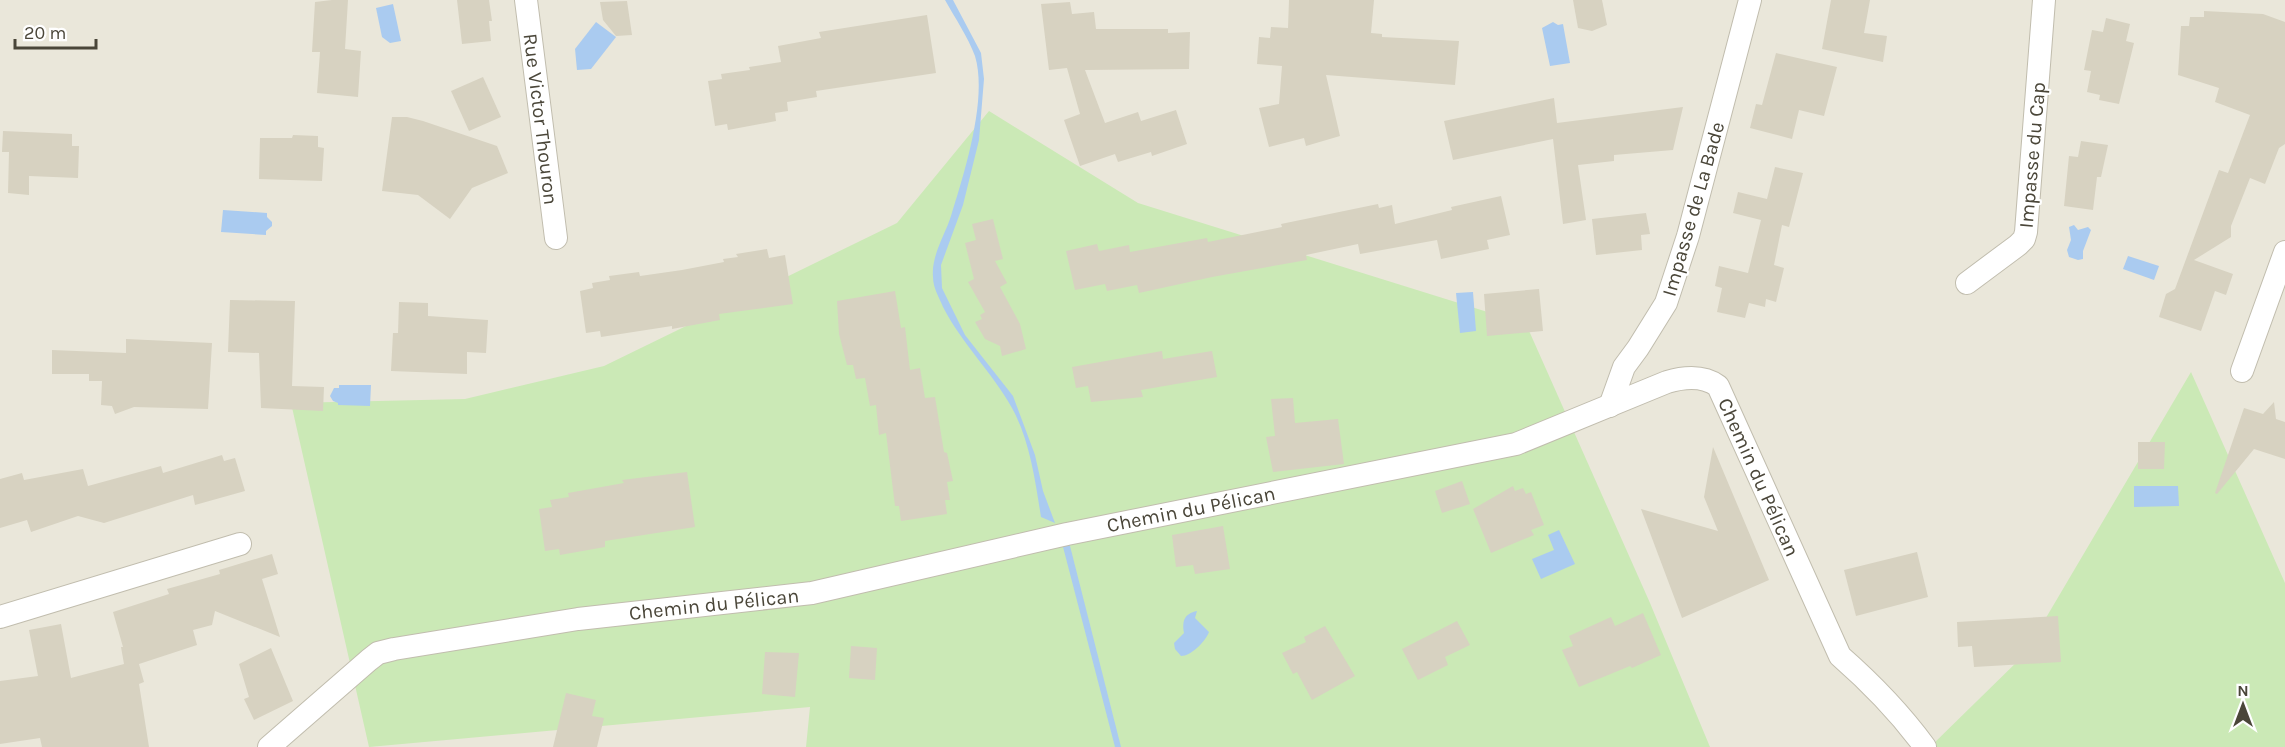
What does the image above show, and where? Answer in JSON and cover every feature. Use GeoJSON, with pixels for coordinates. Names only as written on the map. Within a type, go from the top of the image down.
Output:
{"type":"FeatureCollection","features":[{"type":"Feature","properties":{"kind":"street","name":"Rue Victor Thouron"},"geometry":{"type":"LineString","coordinates":[[525,0],[556,238]]}},
{"type":"Feature","properties":{"kind":"street","name":"Impasse de La Bade"},"geometry":{"type":"LineString","coordinates":[[1610,406],[1624,367],[1666,303],[1688,236],[1750,0]]}},
{"type":"Feature","properties":{"kind":"street","name":"Impasse du Cap"},"geometry":{"type":"LineString","coordinates":[[1967,283],[2018,245],[2024,239],[2026,232],[2044,0]]}},
{"type":"Feature","properties":{"kind":"street"},"geometry":{"type":"LineString","coordinates":[[2242,371],[2285,252]]}},
{"type":"Feature","properties":{"kind":"street","name":"Chemin du Pélican"},"geometry":{"type":"LineString","coordinates":[[269,747],[369,660],[386,651],[578,619],[813,593],[1067,534],[1516,444],[1679,379],[1711,381],[1718,386],[1840,656],[1869,682],[1925,747]]}},
{"type":"Feature","properties":{"kind":"street"},"geometry":{"type":"LineString","coordinates":[[0,616],[240,544]]}},
{"type":"Feature","properties":{"kind":"shaded area"},"geometry":{"type":"Polygon","coordinates":[[[0,0],[2285,0],[2285,747],[0,747],[0,0]]]}},
{"type":"Feature","properties":{"kind":"green space"},"geometry":{"type":"Polygon","coordinates":[[[989,111],[1138,203],[1526,324],[1650,603],[1710,747],[806,747],[810,707],[369,747],[291,403],[465,399],[604,366],[897,223],[989,111]]]}},
{"type":"Feature","properties":{"kind":"green space"},"geometry":{"type":"Polygon","coordinates":[[[2191,372],[2285,583],[2285,747],[1930,747],[2024,655],[2191,372]]]}},
{"type":"Feature","properties":{"kind":"water"},"geometry":{"type":"Polygon","coordinates":[[[945,0],[953,0],[981,53],[984,79],[979,140],[963,205],[941,265],[942,288],[965,335],[1013,396],[1035,455],[1043,491],[1055,523],[1041,517],[1028,447],[1012,408],[951,320],[936,292],[933,281],[934,261],[951,216],[968,158],[979,93],[975,56],[945,0]]]}},
{"type":"Feature","properties":{"kind":"water"},"geometry":{"type":"Polygon","coordinates":[[[393,4],[401,41],[390,43],[382,37],[376,8],[393,4]]]}},
{"type":"Feature","properties":{"kind":"water"},"geometry":{"type":"Polygon","coordinates":[[[596,22],[616,37],[591,69],[577,70],[575,49],[596,22]]]}},
{"type":"Feature","properties":{"kind":"water"},"geometry":{"type":"Polygon","coordinates":[[[1553,22],[1558,25],[1563,24],[1570,63],[1550,66],[1542,28],[1553,22]]]}},
{"type":"Feature","properties":{"kind":"water"},"geometry":{"type":"Polygon","coordinates":[[[223,210],[267,213],[272,226],[266,231],[266,235],[221,232],[223,210]]]}},
{"type":"Feature","properties":{"kind":"water"},"geometry":{"type":"Polygon","coordinates":[[[2074,225],[2078,230],[2088,227],[2091,230],[2083,251],[2083,259],[2078,260],[2069,257],[2067,250],[2071,240],[2069,227],[2074,225]]]}},
{"type":"Feature","properties":{"kind":"water"},"geometry":{"type":"Polygon","coordinates":[[[2128,256],[2159,266],[2154,280],[2123,269],[2128,256]]]}},
{"type":"Feature","properties":{"kind":"water"},"geometry":{"type":"Polygon","coordinates":[[[1473,292],[1476,331],[1460,333],[1456,293],[1473,292]]]}},
{"type":"Feature","properties":{"kind":"water"},"geometry":{"type":"Polygon","coordinates":[[[339,385],[371,385],[370,406],[338,405],[330,396],[334,388],[339,388],[339,385]]]}},
{"type":"Feature","properties":{"kind":"water"},"geometry":{"type":"Polygon","coordinates":[[[2134,486],[2178,486],[2179,506],[2134,507],[2134,486]]]}},
{"type":"Feature","properties":{"kind":"water"},"geometry":{"type":"Polygon","coordinates":[[[1559,530],[1575,564],[1541,579],[1532,559],[1554,550],[1548,535],[1559,530]]]}},
{"type":"Feature","properties":{"kind":"water"},"geometry":{"type":"Polygon","coordinates":[[[1069,542],[1121,747],[1115,747],[1062,543],[1069,542]]]}},
{"type":"Feature","properties":{"kind":"water"},"geometry":{"type":"Polygon","coordinates":[[[1197,611],[1195,618],[1209,632],[1197,648],[1181,656],[1175,649],[1174,643],[1184,633],[1183,625],[1187,616],[1197,611]]]}},
{"type":"Feature","properties":{"kind":"building"},"geometry":{"type":"Polygon","coordinates":[[[348,0],[345,49],[361,51],[358,97],[317,93],[320,52],[312,52],[315,2],[348,0]]]}},
{"type":"Feature","properties":{"kind":"building"},"geometry":{"type":"Polygon","coordinates":[[[457,0],[489,0],[492,21],[489,21],[491,41],[462,44],[457,0]]]}},
{"type":"Feature","properties":{"kind":"building"},"geometry":{"type":"Polygon","coordinates":[[[1289,0],[1374,0],[1371,33],[1382,34],[1382,37],[1459,41],[1455,85],[1326,75],[1340,136],[1306,146],[1304,138],[1269,147],[1259,108],[1279,104],[1282,66],[1257,64],[1259,37],[1270,38],[1271,27],[1288,28],[1289,0]]]}},
{"type":"Feature","properties":{"kind":"building"},"geometry":{"type":"Polygon","coordinates":[[[1573,0],[1602,0],[1607,25],[1592,31],[1578,28],[1573,0]]]}},
{"type":"Feature","properties":{"kind":"building"},"geometry":{"type":"Polygon","coordinates":[[[1831,0],[1870,0],[1864,33],[1887,36],[1883,62],[1822,49],[1831,0]]]}},
{"type":"Feature","properties":{"kind":"building"},"geometry":{"type":"Polygon","coordinates":[[[627,1],[632,35],[616,36],[603,20],[600,2],[627,1]]]}},
{"type":"Feature","properties":{"kind":"building"},"geometry":{"type":"Polygon","coordinates":[[[1070,2],[1072,14],[1094,12],[1096,29],[1168,29],[1168,33],[1190,32],[1189,69],[1085,70],[1105,123],[1138,112],[1141,121],[1176,110],[1187,144],[1152,156],[1151,152],[1118,162],[1115,154],[1080,166],[1064,120],[1080,114],[1067,68],[1049,70],[1041,4],[1070,2]]]}},
{"type":"Feature","properties":{"kind":"building"},"geometry":{"type":"Polygon","coordinates":[[[2204,11],[2263,14],[2285,22],[2285,144],[2279,148],[2265,184],[2250,178],[2231,226],[2231,237],[2194,260],[2233,274],[2226,295],[2215,291],[2201,331],[2159,317],[2166,294],[2175,289],[2219,170],[2228,173],[2250,115],[2215,102],[2219,88],[2178,75],[2181,26],[2189,26],[2190,17],[2204,17],[2204,11]]]}},
{"type":"Feature","properties":{"kind":"building"},"geometry":{"type":"Polygon","coordinates":[[[927,15],[936,73],[816,91],[817,97],[787,102],[788,111],[775,113],[776,121],[728,130],[727,124],[715,126],[708,81],[722,79],[721,74],[781,62],[778,46],[821,38],[819,32],[927,15]]]}},
{"type":"Feature","properties":{"kind":"building"},"geometry":{"type":"Polygon","coordinates":[[[2106,18],[2130,24],[2126,41],[2134,43],[2119,104],[2099,100],[2100,95],[2087,92],[2091,71],[2084,70],[2092,30],[2103,32],[2106,18]]]}},
{"type":"Feature","properties":{"kind":"building"},"geometry":{"type":"Polygon","coordinates":[[[1776,53],[1837,67],[1824,116],[1799,110],[1792,139],[1750,128],[1756,104],[1762,105],[1776,53]]]}},
{"type":"Feature","properties":{"kind":"building"},"geometry":{"type":"Polygon","coordinates":[[[483,77],[501,117],[469,131],[451,91],[483,77]]]}},
{"type":"Feature","properties":{"kind":"building"},"geometry":{"type":"Polygon","coordinates":[[[1554,98],[1557,123],[1683,107],[1673,150],[1614,155],[1614,161],[1578,165],[1586,220],[1563,224],[1553,139],[1453,160],[1444,121],[1554,98]]]}},
{"type":"Feature","properties":{"kind":"building"},"geometry":{"type":"Polygon","coordinates":[[[392,117],[407,117],[423,121],[497,146],[508,173],[472,188],[450,219],[418,195],[382,191],[392,117]]]}},
{"type":"Feature","properties":{"kind":"building"},"geometry":{"type":"Polygon","coordinates":[[[3,131],[72,134],[72,146],[79,146],[78,178],[29,176],[29,195],[8,193],[9,152],[2,152],[3,131]]]}},
{"type":"Feature","properties":{"kind":"building"},"geometry":{"type":"Polygon","coordinates":[[[293,135],[318,136],[318,147],[324,148],[322,181],[259,179],[260,138],[292,138],[293,135]]]}},
{"type":"Feature","properties":{"kind":"building"},"geometry":{"type":"Polygon","coordinates":[[[2081,141],[2108,145],[2101,177],[2097,177],[2093,210],[2064,206],[2069,156],[2078,157],[2081,141]]]}},
{"type":"Feature","properties":{"kind":"building"},"geometry":{"type":"Polygon","coordinates":[[[1775,167],[1803,173],[1789,227],[1782,225],[1774,265],[1784,268],[1776,302],[1766,299],[1765,307],[1749,303],[1745,318],[1717,312],[1722,288],[1715,286],[1719,266],[1748,273],[1761,220],[1733,213],[1738,192],[1767,199],[1775,167]]]}},
{"type":"Feature","properties":{"kind":"building"},"geometry":{"type":"Polygon","coordinates":[[[1501,196],[1510,235],[1487,240],[1489,249],[1441,259],[1437,240],[1360,254],[1358,244],[1306,255],[1307,260],[1139,293],[1137,285],[1107,291],[1105,284],[1075,290],[1066,251],[1097,244],[1099,251],[1129,245],[1130,252],[1207,238],[1208,242],[1378,204],[1379,208],[1392,205],[1395,224],[1452,210],[1451,207],[1501,196]]]}},
{"type":"Feature","properties":{"kind":"building"},"geometry":{"type":"Polygon","coordinates":[[[1646,213],[1650,234],[1641,235],[1642,250],[1596,255],[1592,219],[1646,213]]]}},
{"type":"Feature","properties":{"kind":"building"},"geometry":{"type":"Polygon","coordinates":[[[993,219],[1003,259],[995,261],[1007,283],[1000,287],[1020,324],[1026,349],[1002,356],[1000,346],[985,339],[975,322],[982,319],[980,315],[985,312],[968,282],[974,279],[965,243],[976,240],[972,224],[993,219]]]}},
{"type":"Feature","properties":{"kind":"building"},"geometry":{"type":"Polygon","coordinates":[[[767,249],[769,258],[785,255],[793,304],[719,314],[720,320],[672,329],[672,326],[601,337],[600,331],[586,333],[580,291],[593,288],[592,283],[610,280],[609,276],[639,272],[640,276],[724,262],[723,259],[738,257],[736,254],[767,249]]]}},
{"type":"Feature","properties":{"kind":"building"},"geometry":{"type":"Polygon","coordinates":[[[1539,289],[1543,331],[1487,336],[1484,294],[1539,289]]]}},
{"type":"Feature","properties":{"kind":"building"},"geometry":{"type":"Polygon","coordinates":[[[895,291],[901,328],[905,327],[910,370],[920,368],[925,398],[935,397],[944,452],[947,453],[953,481],[947,482],[950,500],[945,500],[947,514],[901,521],[899,506],[895,506],[886,433],[879,435],[876,405],[870,406],[865,378],[856,379],[853,365],[847,365],[839,334],[837,301],[895,291]]]}},
{"type":"Feature","properties":{"kind":"building"},"geometry":{"type":"Polygon","coordinates":[[[230,300],[295,301],[292,386],[324,387],[323,411],[261,408],[259,353],[228,352],[230,300]]]}},
{"type":"Feature","properties":{"kind":"building"},"geometry":{"type":"Polygon","coordinates":[[[399,302],[428,303],[428,316],[488,320],[486,353],[467,352],[467,374],[391,371],[393,333],[398,333],[399,302]]]}},
{"type":"Feature","properties":{"kind":"building"},"geometry":{"type":"Polygon","coordinates":[[[126,339],[212,343],[208,409],[134,407],[115,414],[112,406],[101,405],[102,381],[89,381],[89,374],[52,374],[52,350],[126,353],[126,339]]]}},
{"type":"Feature","properties":{"kind":"building"},"geometry":{"type":"Polygon","coordinates":[[[1162,351],[1163,359],[1212,351],[1217,377],[1141,390],[1143,397],[1091,402],[1088,386],[1076,388],[1072,367],[1162,351]]]}},
{"type":"Feature","properties":{"kind":"building"},"geometry":{"type":"Polygon","coordinates":[[[1293,398],[1295,423],[1338,419],[1344,464],[1273,472],[1266,437],[1275,436],[1271,399],[1293,398]]]}},
{"type":"Feature","properties":{"kind":"building"},"geometry":{"type":"Polygon","coordinates":[[[2274,402],[2276,419],[2285,422],[2285,459],[2254,449],[2217,494],[2215,493],[2244,408],[2263,414],[2274,402]]]}},
{"type":"Feature","properties":{"kind":"building"},"geometry":{"type":"Polygon","coordinates":[[[2138,442],[2165,442],[2164,469],[2138,469],[2138,442]]]}},
{"type":"Feature","properties":{"kind":"building"},"geometry":{"type":"Polygon","coordinates":[[[1713,447],[1769,580],[1682,618],[1641,509],[1718,531],[1704,497],[1713,447]]]}},
{"type":"Feature","properties":{"kind":"building"},"geometry":{"type":"Polygon","coordinates":[[[222,455],[224,461],[235,458],[245,491],[195,505],[193,495],[104,523],[78,516],[31,532],[27,520],[0,528],[0,479],[22,473],[24,480],[83,469],[88,486],[161,466],[163,473],[222,455]]]}},
{"type":"Feature","properties":{"kind":"building"},"geometry":{"type":"Polygon","coordinates":[[[687,472],[695,527],[605,541],[605,547],[560,555],[559,549],[545,551],[539,509],[552,507],[550,500],[569,497],[568,493],[624,483],[622,480],[687,472]]]}},
{"type":"Feature","properties":{"kind":"building"},"geometry":{"type":"Polygon","coordinates":[[[1462,481],[1470,504],[1442,513],[1435,491],[1462,481]]]}},
{"type":"Feature","properties":{"kind":"building"},"geometry":{"type":"Polygon","coordinates":[[[1513,486],[1515,491],[1523,488],[1526,494],[1531,492],[1544,525],[1531,530],[1534,535],[1491,553],[1473,509],[1513,486]]]}},
{"type":"Feature","properties":{"kind":"building"},"geometry":{"type":"Polygon","coordinates":[[[1223,526],[1230,569],[1195,574],[1193,565],[1176,567],[1172,535],[1223,526]]]}},
{"type":"Feature","properties":{"kind":"building"},"geometry":{"type":"Polygon","coordinates":[[[1917,552],[1928,597],[1856,616],[1844,570],[1917,552]]]}},
{"type":"Feature","properties":{"kind":"building"},"geometry":{"type":"Polygon","coordinates":[[[272,554],[278,574],[262,579],[280,637],[215,611],[212,625],[193,630],[197,645],[139,664],[144,682],[139,684],[149,747],[42,747],[40,738],[0,744],[0,681],[38,676],[29,630],[61,624],[71,678],[124,664],[121,647],[123,647],[113,612],[169,594],[167,589],[220,574],[219,570],[272,554]]]}},
{"type":"Feature","properties":{"kind":"building"},"geometry":{"type":"Polygon","coordinates":[[[1643,613],[1661,655],[1579,687],[1562,650],[1573,646],[1569,636],[1611,617],[1615,626],[1643,613]]]}},
{"type":"Feature","properties":{"kind":"building"},"geometry":{"type":"Polygon","coordinates":[[[2058,616],[2061,662],[1974,667],[1972,646],[1958,647],[1957,622],[2058,616]]]}},
{"type":"Feature","properties":{"kind":"building"},"geometry":{"type":"Polygon","coordinates":[[[1457,621],[1470,645],[1445,657],[1448,665],[1418,680],[1402,649],[1457,621]]]}},
{"type":"Feature","properties":{"kind":"building"},"geometry":{"type":"Polygon","coordinates":[[[1325,626],[1355,676],[1312,700],[1297,672],[1293,674],[1282,653],[1306,642],[1304,637],[1325,626]]]}},
{"type":"Feature","properties":{"kind":"building"},"geometry":{"type":"Polygon","coordinates":[[[851,646],[877,648],[875,680],[849,678],[851,646]]]}},
{"type":"Feature","properties":{"kind":"building"},"geometry":{"type":"Polygon","coordinates":[[[271,648],[293,701],[254,720],[244,699],[249,697],[239,664],[271,648]]]}},
{"type":"Feature","properties":{"kind":"building"},"geometry":{"type":"Polygon","coordinates":[[[765,652],[799,653],[795,697],[762,694],[765,652]]]}},
{"type":"Feature","properties":{"kind":"building"},"geometry":{"type":"Polygon","coordinates":[[[566,693],[596,700],[592,716],[604,718],[597,747],[553,747],[566,693]]]}}]}
